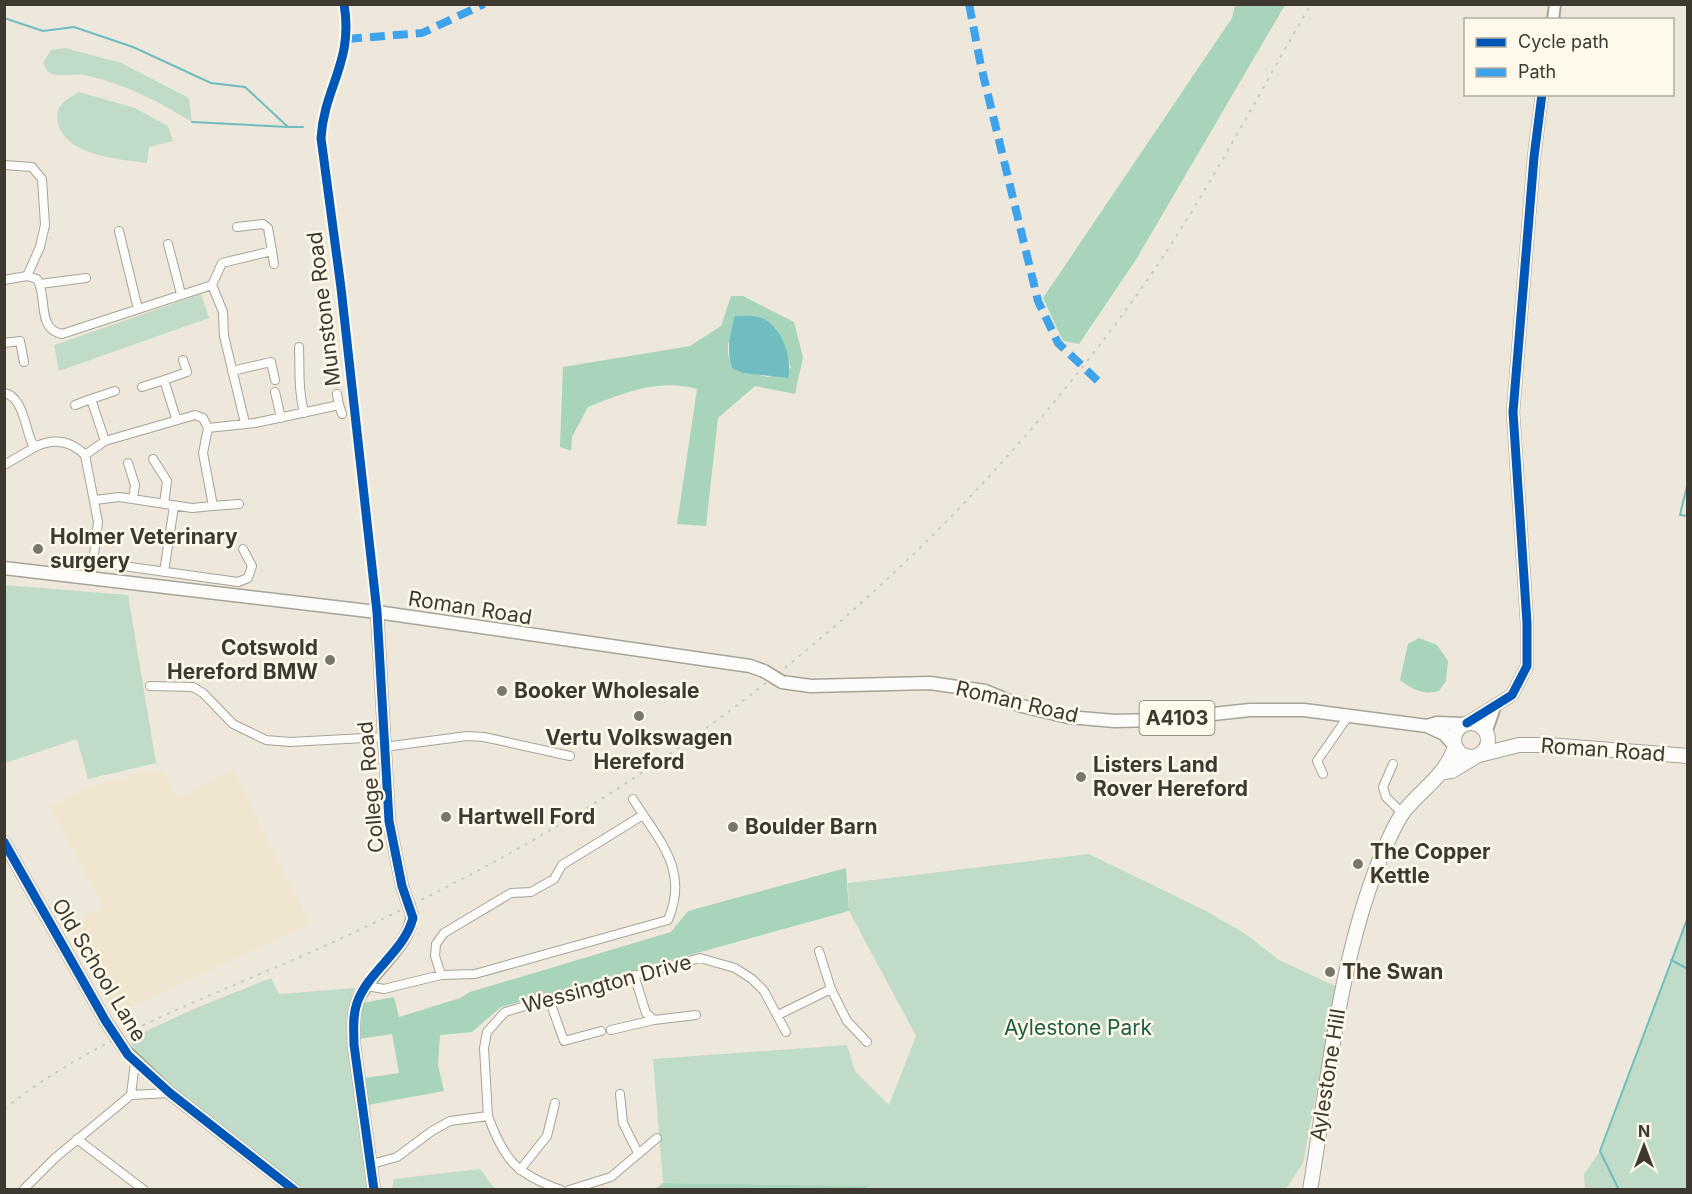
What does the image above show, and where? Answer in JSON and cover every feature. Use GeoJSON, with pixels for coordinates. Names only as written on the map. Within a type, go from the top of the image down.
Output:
{"type":"FeatureCollection","features":[{"type":"Feature","properties":{"kind":"highway","name":"A4103"},"geometry":{"type":"LineString","coordinates":[[1466,724],[1478,725],[1487,734]]}},
{"type":"Feature","properties":{"kind":"highway"},"geometry":{"type":"LineString","coordinates":[[1455,746],[1454,735],[1466,724]]}},
{"type":"Feature","properties":{"kind":"highway"},"geometry":{"type":"LineString","coordinates":[[1477,756],[1487,744],[1487,734]]}},
{"type":"Feature","properties":{"kind":"highway","name":"Roman Road"},"geometry":{"type":"LineString","coordinates":[[1487,734],[1519,745]]}},
{"type":"Feature","properties":{"kind":"highway","name":"Roman Road"},"geometry":{"type":"LineString","coordinates":[[1477,756],[1519,745],[1590,747],[1688,756]]}},
{"type":"Feature","properties":{"kind":"highway","name":"A4103"},"geometry":{"type":"LineString","coordinates":[[1455,746],[1461,755],[1477,756]]}},
{"type":"Feature","properties":{"kind":"highway","name":"Aylestone Hill"},"geometry":{"type":"LineString","coordinates":[[1310,1190],[1339,1003],[1361,910],[1381,858],[1402,813],[1444,772],[1455,746]]}},
{"type":"Feature","properties":{"kind":"highway","name":"Aylestone Hill"},"geometry":{"type":"LineString","coordinates":[[1444,772],[1452,771],[1477,756]]}},
{"type":"Feature","properties":{"kind":"main road","name":"Roman Road"},"geometry":{"type":"LineString","coordinates":[[4,568],[377,612],[730,663],[764,671],[782,682],[811,686],[930,683],[985,691],[1022,706],[1068,717],[1115,721],[1158,720],[1250,710],[1304,710],[1347,718],[1427,726],[1444,735],[1455,746]]}},
{"type":"Feature","properties":{"kind":"main road","name":"Roman Road"},"geometry":{"type":"LineString","coordinates":[[1427,726],[1437,723],[1466,724]]}},
{"type":"Feature","properties":{"kind":"street","name":"Munstone Road"},"geometry":{"type":"LineString","coordinates":[[344,4],[347,39],[344,57],[322,121],[321,138],[341,288],[377,612]]}},
{"type":"Feature","properties":{"kind":"street"},"geometry":{"type":"LineString","coordinates":[[1466,724],[1512,694],[1527,666],[1527,623],[1513,412],[1534,157],[1542,96]]}},
{"type":"Feature","properties":{"kind":"street"},"geometry":{"type":"LineString","coordinates":[[4,165],[32,167],[42,179],[45,231],[27,276]]}},
{"type":"Feature","properties":{"kind":"street"},"geometry":{"type":"LineString","coordinates":[[237,227],[262,224],[268,228],[274,264]]}},
{"type":"Feature","properties":{"kind":"street"},"geometry":{"type":"LineString","coordinates":[[119,231],[138,309]]}},
{"type":"Feature","properties":{"kind":"street"},"geometry":{"type":"LineString","coordinates":[[168,244],[181,294]]}},
{"type":"Feature","properties":{"kind":"street"},"geometry":{"type":"LineString","coordinates":[[245,423],[224,336],[223,312],[212,285],[217,269],[222,263],[272,251]]}},
{"type":"Feature","properties":{"kind":"street"},"geometry":{"type":"LineString","coordinates":[[4,280],[27,276],[37,279],[40,284],[46,320],[56,333],[68,333],[212,285]]}},
{"type":"Feature","properties":{"kind":"street"},"geometry":{"type":"LineString","coordinates":[[40,284],[86,278]]}},
{"type":"Feature","properties":{"kind":"street"},"geometry":{"type":"LineString","coordinates":[[4,343],[20,340],[24,362]]}},
{"type":"Feature","properties":{"kind":"street"},"geometry":{"type":"LineString","coordinates":[[299,346],[298,385],[304,413]]}},
{"type":"Feature","properties":{"kind":"street"},"geometry":{"type":"LineString","coordinates":[[142,387],[187,372],[183,360]]}},
{"type":"Feature","properties":{"kind":"street"},"geometry":{"type":"LineString","coordinates":[[232,371],[271,362],[275,380]]}},
{"type":"Feature","properties":{"kind":"street"},"geometry":{"type":"LineString","coordinates":[[164,380],[176,418]]}},
{"type":"Feature","properties":{"kind":"street"},"geometry":{"type":"LineString","coordinates":[[75,405],[115,391]]}},
{"type":"Feature","properties":{"kind":"street"},"geometry":{"type":"LineString","coordinates":[[275,392],[281,418]]}},
{"type":"Feature","properties":{"kind":"street"},"geometry":{"type":"LineString","coordinates":[[4,393],[11,394],[17,399],[32,442],[37,446]]}},
{"type":"Feature","properties":{"kind":"street"},"geometry":{"type":"LineString","coordinates":[[337,394],[342,414]]}},
{"type":"Feature","properties":{"kind":"street"},"geometry":{"type":"LineString","coordinates":[[91,399],[105,441]]}},
{"type":"Feature","properties":{"kind":"street"},"geometry":{"type":"LineString","coordinates":[[208,428],[255,423],[339,405]]}},
{"type":"Feature","properties":{"kind":"street"},"geometry":{"type":"LineString","coordinates":[[85,455],[105,441],[176,418],[195,415],[203,418],[208,428],[203,453],[213,506]]}},
{"type":"Feature","properties":{"kind":"street"},"geometry":{"type":"LineString","coordinates":[[4,465],[48,441],[60,441],[79,449],[85,455],[98,522],[91,579]]}},
{"type":"Feature","properties":{"kind":"street"},"geometry":{"type":"LineString","coordinates":[[153,459],[167,482],[164,504]]}},
{"type":"Feature","properties":{"kind":"street"},"geometry":{"type":"LineString","coordinates":[[128,463],[134,482],[133,499]]}},
{"type":"Feature","properties":{"kind":"street"},"geometry":{"type":"LineString","coordinates":[[95,500],[103,497],[133,499],[174,506],[238,504]]}},
{"type":"Feature","properties":{"kind":"street"},"geometry":{"type":"LineString","coordinates":[[164,572],[174,506]]}},
{"type":"Feature","properties":{"kind":"street"},"geometry":{"type":"LineString","coordinates":[[116,565],[238,582],[248,578],[252,566],[243,549]]}},
{"type":"Feature","properties":{"kind":"street","name":"College Road"},"geometry":{"type":"LineString","coordinates":[[375,1190],[354,1045],[356,1006],[367,986],[401,942],[412,922],[388,821],[377,612]]}},
{"type":"Feature","properties":{"kind":"street"},"geometry":{"type":"LineString","coordinates":[[150,686],[193,687],[203,693],[233,724],[266,740],[383,742],[467,736],[484,737],[570,756]]}},
{"type":"Feature","properties":{"kind":"street"},"geometry":{"type":"LineString","coordinates":[[1487,734],[1495,707]]}},
{"type":"Feature","properties":{"kind":"street"},"geometry":{"type":"LineString","coordinates":[[1323,774],[1317,761],[1347,718]]}},
{"type":"Feature","properties":{"kind":"street"},"geometry":{"type":"LineString","coordinates":[[1393,764],[1383,787],[1386,797],[1402,813]]}},
{"type":"Feature","properties":{"kind":"street"},"geometry":{"type":"LineString","coordinates":[[367,986],[384,989],[441,975],[475,974],[668,920],[675,905],[677,886],[672,861],[633,799]]}},
{"type":"Feature","properties":{"kind":"street"},"geometry":{"type":"LineString","coordinates":[[441,975],[435,956],[436,944],[444,933],[511,893],[531,892],[554,879],[562,865],[643,815]]}},
{"type":"Feature","properties":{"kind":"street","name":"Old School Lane"},"geometry":{"type":"LineString","coordinates":[[4,842],[105,1020],[125,1050],[170,1093],[294,1190]]}},
{"type":"Feature","properties":{"kind":"street"},"geometry":{"type":"LineString","coordinates":[[819,951],[831,989],[847,1022],[867,1042]]}},
{"type":"Feature","properties":{"kind":"street","name":"Wessington Drive"},"geometry":{"type":"LineString","coordinates":[[520,1170],[505,1156],[488,1116],[484,1048],[487,1032],[505,1012],[700,958],[718,961],[752,979],[764,991],[786,1032]]}},
{"type":"Feature","properties":{"kind":"street"},"geometry":{"type":"LineString","coordinates":[[634,975],[646,1013],[654,1020]]}},
{"type":"Feature","properties":{"kind":"street"},"geometry":{"type":"LineString","coordinates":[[778,1015],[831,989]]}},
{"type":"Feature","properties":{"kind":"street"},"geometry":{"type":"LineString","coordinates":[[549,999],[564,1041],[601,1031]]}},
{"type":"Feature","properties":{"kind":"street"},"geometry":{"type":"LineString","coordinates":[[610,1030],[654,1020],[696,1015]]}},
{"type":"Feature","properties":{"kind":"street"},"geometry":{"type":"LineString","coordinates":[[131,1095],[135,1062]]}},
{"type":"Feature","properties":{"kind":"street"},"geometry":{"type":"LineString","coordinates":[[23,1190],[77,1139],[131,1095],[170,1093]]}},
{"type":"Feature","properties":{"kind":"street"},"geometry":{"type":"LineString","coordinates":[[620,1094],[622,1123],[638,1153]]}},
{"type":"Feature","properties":{"kind":"street"},"geometry":{"type":"LineString","coordinates":[[555,1103],[547,1136],[520,1170],[534,1180],[561,1190]]}},
{"type":"Feature","properties":{"kind":"street"},"geometry":{"type":"LineString","coordinates":[[372,1164],[398,1156],[450,1121],[488,1116]]}},
{"type":"Feature","properties":{"kind":"street"},"geometry":{"type":"LineString","coordinates":[[569,1190],[611,1177],[657,1138]]}},
{"type":"Feature","properties":{"kind":"street"},"geometry":{"type":"LineString","coordinates":[[77,1139],[144,1190]]}},
{"type":"Feature","properties":{"kind":"shaded area"},"geometry":{"type":"Polygon","coordinates":[[[162,769],[179,798],[233,769],[310,924],[114,1015],[102,995],[102,983],[68,924],[103,907],[50,807],[88,787],[162,769]]]}},
{"type":"Feature","properties":{"kind":"green space"},"geometry":{"type":"Polygon","coordinates":[[[1235,5],[1285,5],[1137,258],[1079,344],[1063,341],[1043,298],[1232,18],[1235,5]]]}},
{"type":"Feature","properties":{"kind":"green space"},"geometry":{"type":"Polygon","coordinates":[[[65,48],[121,63],[189,98],[192,122],[155,101],[117,84],[84,75],[58,75],[48,72],[43,63],[51,50],[65,48]]]}},
{"type":"Feature","properties":{"kind":"green space"},"geometry":{"type":"Polygon","coordinates":[[[79,92],[135,108],[168,126],[173,141],[149,147],[147,163],[108,157],[82,149],[71,143],[63,134],[57,117],[59,107],[79,92]]]}},
{"type":"Feature","properties":{"kind":"green space"},"geometry":{"type":"Polygon","coordinates":[[[201,294],[209,318],[59,371],[54,345],[201,294]]]}},
{"type":"Feature","properties":{"kind":"green space"},"geometry":{"type":"Polygon","coordinates":[[[731,296],[743,296],[794,322],[803,357],[795,394],[755,386],[718,418],[706,526],[677,524],[697,389],[683,386],[655,386],[628,392],[588,407],[572,437],[571,451],[560,447],[563,367],[690,346],[721,326],[731,296]],[[760,317],[728,343],[732,368],[768,377],[791,368],[776,328],[760,317]]]}},
{"type":"Feature","properties":{"kind":"green space"},"geometry":{"type":"Polygon","coordinates":[[[4,585],[128,595],[156,763],[88,779],[77,739],[5,763],[4,585]]]}},
{"type":"Feature","properties":{"kind":"green space"},"geometry":{"type":"Polygon","coordinates":[[[1419,638],[1437,645],[1448,661],[1446,681],[1439,691],[1418,691],[1400,680],[1408,644],[1419,638]]]}},
{"type":"Feature","properties":{"kind":"green space","name":"Aylestone Park"},"geometry":{"type":"Polygon","coordinates":[[[1089,854],[1206,911],[1244,933],[1279,960],[1337,987],[1303,1163],[1286,1189],[866,1190],[866,1186],[663,1183],[653,1059],[847,1045],[855,1071],[889,1105],[916,1036],[849,911],[848,883],[1089,854]]]}},
{"type":"Feature","properties":{"kind":"green space"},"geometry":{"type":"Polygon","coordinates":[[[846,868],[849,911],[501,1007],[472,1032],[440,1035],[438,1065],[444,1091],[368,1105],[365,1078],[399,1073],[392,1034],[359,1039],[362,1003],[394,997],[399,1017],[460,998],[470,992],[671,932],[688,911],[846,868]]]}},
{"type":"Feature","properties":{"kind":"green space"},"geometry":{"type":"Polygon","coordinates":[[[1687,917],[1687,1189],[1585,1189],[1584,1174],[1600,1151],[1687,917]]]}},
{"type":"Feature","properties":{"kind":"green space"},"geometry":{"type":"Polygon","coordinates":[[[271,978],[279,994],[355,988],[348,1008],[347,1034],[370,1189],[303,1189],[174,1090],[138,1056],[129,1039],[196,1008],[271,978]]]}},
{"type":"Feature","properties":{"kind":"green space"},"geometry":{"type":"Polygon","coordinates":[[[480,1169],[495,1189],[392,1189],[394,1179],[480,1169]]]}},
{"type":"Feature","properties":{"kind":"green space"},"geometry":{"type":"Polygon","coordinates":[[[663,1183],[867,1186],[866,1190],[655,1189],[663,1183]]]}},
{"type":"Feature","properties":{"kind":"water"},"geometry":{"type":"Polygon","coordinates":[[[735,316],[759,317],[774,326],[787,351],[788,378],[743,373],[732,368],[729,348],[735,316]]]}},
{"type":"Feature","properties":{"kind":"waterway"},"geometry":{"type":"LineString","coordinates":[[4,18],[43,31],[74,27],[133,47],[211,83],[245,87],[288,127],[303,127]]}},
{"type":"Feature","properties":{"kind":"waterway"},"geometry":{"type":"LineString","coordinates":[[192,122],[288,127]]}},
{"type":"Feature","properties":{"kind":"waterway"},"geometry":{"type":"LineString","coordinates":[[1688,482],[1680,515],[1688,516]]}},
{"type":"Feature","properties":{"kind":"waterway"},"geometry":{"type":"LineString","coordinates":[[1619,1190],[1600,1151],[1688,917]]}},
{"type":"Feature","properties":{"kind":"waterway"},"geometry":{"type":"LineString","coordinates":[[1671,960],[1688,969]]}},
{"type":"Feature","properties":{"kind":"railway"},"geometry":{"type":"LineString","coordinates":[[4,1109],[71,1063],[107,1043],[180,1008],[389,916],[483,868],[579,813],[670,754],[758,689],[841,621],[921,547],[996,469],[1067,386],[1134,299],[1182,228],[1311,4]]}},
{"type":"Feature","properties":{"kind":"marked path"},"geometry":{"type":"LineString","coordinates":[[347,39],[422,33],[484,4]]}},
{"type":"Feature","properties":{"kind":"marked path"},"geometry":{"type":"LineString","coordinates":[[969,4],[981,66],[1038,301],[1058,343],[1099,382]]}},
{"type":"Feature","properties":{"kind":"cycle path"},"geometry":{"type":"LineString","coordinates":[[344,4],[345,42],[327,104],[321,138],[341,288],[377,612],[389,821],[402,886],[413,918],[402,941],[362,992],[354,1014],[354,1045],[374,1190]]}},
{"type":"Feature","properties":{"kind":"cycle path"},"geometry":{"type":"LineString","coordinates":[[1467,723],[1512,695],[1527,666],[1527,623],[1513,412],[1534,157],[1542,96]]}},
{"type":"Feature","properties":{"kind":"cycle path"},"geometry":{"type":"LineString","coordinates":[[4,842],[105,1020],[128,1055],[170,1093],[294,1190]]}},
{"type":"Feature","properties":{"kind":"place","name":"Holmer Veterinary surgery"},"geometry":{"type":"Point","coordinates":[38,549]}},
{"type":"Feature","properties":{"kind":"place","name":"Cotswold Hereford BMW"},"geometry":{"type":"Point","coordinates":[330,660]}},
{"type":"Feature","properties":{"kind":"place","name":"Booker Wholesale"},"geometry":{"type":"Point","coordinates":[502,691]}},
{"type":"Feature","properties":{"kind":"place","name":"Vertu Volkswagen Hereford"},"geometry":{"type":"Point","coordinates":[639,716]}},
{"type":"Feature","properties":{"kind":"place","name":"Listers Land Rover Hereford"},"geometry":{"type":"Point","coordinates":[1081,777]}},
{"type":"Feature","properties":{"kind":"place","name":"Hartwell Ford"},"geometry":{"type":"Point","coordinates":[446,817]}},
{"type":"Feature","properties":{"kind":"place","name":"Boulder Barn"},"geometry":{"type":"Point","coordinates":[733,827]}},
{"type":"Feature","properties":{"kind":"place","name":"The Copper Kettle"},"geometry":{"type":"Point","coordinates":[1358,864]}},
{"type":"Feature","properties":{"kind":"place","name":"The Swan"},"geometry":{"type":"Point","coordinates":[1330,972]}}]}
